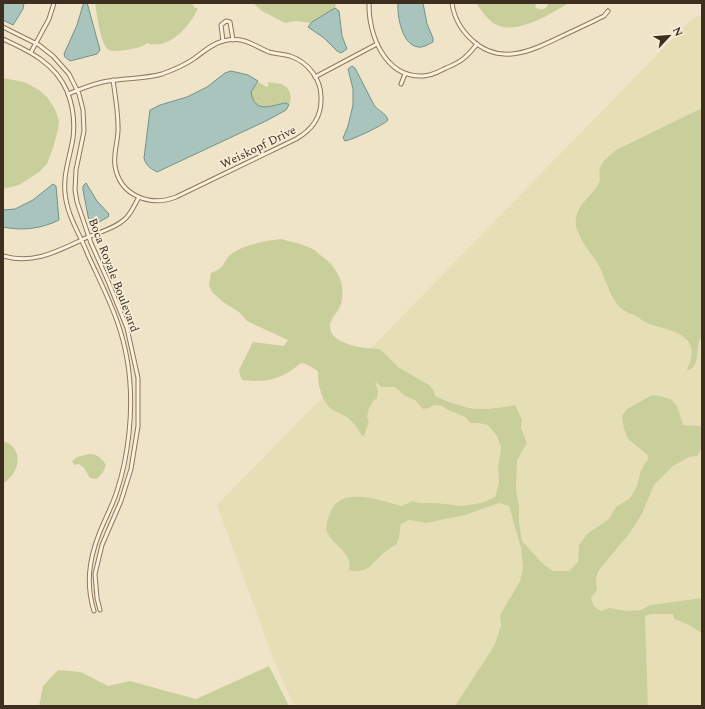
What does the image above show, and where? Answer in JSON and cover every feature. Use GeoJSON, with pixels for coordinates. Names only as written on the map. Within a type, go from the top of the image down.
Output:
{"type":"FeatureCollection","features":[{"type":"Feature","properties":{"kind":"street"},"geometry":{"type":"LineString","coordinates":[[31,52],[49,19],[54,3]]}},
{"type":"Feature","properties":{"kind":"street"},"geometry":{"type":"LineString","coordinates":[[369,3],[370,24],[377,44],[389,63],[405,74],[422,76],[435,73],[464,59],[477,44]]}},
{"type":"Feature","properties":{"kind":"street"},"geometry":{"type":"LineString","coordinates":[[452,3],[454,14],[460,25],[477,44],[485,49],[512,55],[536,49],[604,16],[608,11]]}},
{"type":"Feature","properties":{"kind":"street"},"geometry":{"type":"LineString","coordinates":[[223,41],[221,25],[226,21],[231,23],[233,40]]}},
{"type":"Feature","properties":{"kind":"street","name":"Boca Royale Boulevard"},"geometry":{"type":"LineString","coordinates":[[3,27],[49,52],[63,65],[77,91],[83,110],[84,131],[77,166],[75,190],[79,209],[126,328],[138,378],[138,426],[131,468],[121,502],[102,545],[95,574],[97,598],[100,610]]}},
{"type":"Feature","properties":{"kind":"street","name":"Boca Royale Boulevard"},"geometry":{"type":"LineString","coordinates":[[3,39],[31,52],[49,66],[60,80],[68,94],[74,126],[73,138],[66,168],[65,194],[70,214],[107,295],[118,323],[129,368],[129,432],[126,456],[117,492],[95,542],[90,563],[90,598],[94,611]]}},
{"type":"Feature","properties":{"kind":"street","name":"Weiskopf Drive"},"geometry":{"type":"LineString","coordinates":[[68,94],[100,82],[113,80],[146,78],[162,74],[187,63],[208,48],[223,41],[233,40],[250,42],[269,51],[291,57],[303,63],[316,77],[321,95],[321,108],[313,124],[301,137],[170,199],[152,201],[139,197],[123,184],[115,166],[118,125],[113,80]]}},
{"type":"Feature","properties":{"kind":"street"},"geometry":{"type":"LineString","coordinates":[[316,77],[377,44]]}},
{"type":"Feature","properties":{"kind":"street"},"geometry":{"type":"LineString","coordinates":[[401,84],[405,74]]}},
{"type":"Feature","properties":{"kind":"street"},"geometry":{"type":"LineString","coordinates":[[3,256],[21,259],[34,258],[56,253],[123,221],[132,211],[139,197]]}},
{"type":"Feature","properties":{"kind":"shaded area"},"geometry":{"type":"Polygon","coordinates":[[[702,15],[702,108],[616,150],[606,158],[600,168],[600,182],[594,191],[584,201],[577,232],[599,264],[608,288],[624,311],[635,315],[647,323],[674,330],[691,346],[692,357],[687,370],[695,364],[698,344],[702,336],[702,440],[701,426],[683,425],[671,399],[652,395],[627,409],[624,429],[628,439],[648,456],[648,459],[641,470],[637,486],[630,498],[616,507],[609,519],[587,534],[579,545],[578,562],[569,571],[553,571],[542,563],[522,541],[516,490],[517,460],[527,443],[521,426],[522,420],[497,408],[485,409],[465,407],[435,396],[434,391],[429,385],[398,367],[387,358],[382,351],[370,349],[692,19],[702,15]]]}},
{"type":"Feature","properties":{"kind":"shaded area"},"geometry":{"type":"Polygon","coordinates":[[[281,239],[311,248],[332,263],[342,282],[342,298],[341,307],[330,324],[331,333],[336,339],[363,349],[370,349],[323,397],[318,384],[318,371],[306,364],[301,363],[287,374],[272,380],[242,380],[239,370],[253,342],[284,346],[288,340],[247,321],[239,312],[223,302],[212,292],[209,285],[211,273],[221,269],[230,255],[263,241],[281,239]]]}},
{"type":"Feature","properties":{"kind":"shaded area"},"geometry":{"type":"Polygon","coordinates":[[[374,381],[382,387],[395,386],[405,396],[415,400],[423,409],[434,405],[442,406],[465,417],[470,423],[488,425],[497,436],[501,448],[498,467],[499,482],[495,497],[481,503],[461,506],[412,501],[402,506],[363,496],[348,497],[337,502],[332,508],[326,526],[335,544],[345,553],[349,562],[348,568],[361,571],[372,566],[388,550],[394,547],[398,542],[401,524],[404,521],[409,520],[426,523],[465,515],[499,503],[509,506],[521,548],[523,568],[520,581],[500,615],[501,626],[494,646],[455,706],[294,706],[273,658],[217,505],[323,397],[336,412],[357,426],[364,436],[369,421],[367,417],[369,409],[373,401],[377,398],[374,381]]]}},
{"type":"Feature","properties":{"kind":"shaded area"},"geometry":{"type":"Polygon","coordinates":[[[702,448],[702,598],[650,605],[641,610],[627,611],[618,609],[601,611],[594,606],[591,598],[597,590],[596,578],[599,570],[629,534],[642,514],[654,485],[673,466],[689,457],[697,456],[702,448]]]}},
{"type":"Feature","properties":{"kind":"shaded area"},"geometry":{"type":"Polygon","coordinates":[[[651,614],[673,614],[674,619],[687,624],[702,633],[702,706],[648,706],[645,616],[651,614]]]}},
{"type":"Feature","properties":{"kind":"green space"},"geometry":{"type":"Polygon","coordinates":[[[95,3],[194,3],[193,5],[195,8],[198,8],[190,22],[171,40],[155,45],[147,43],[127,50],[113,51],[109,50],[103,42],[95,3]]]}},
{"type":"Feature","properties":{"kind":"green space"},"geometry":{"type":"Polygon","coordinates":[[[253,3],[336,3],[335,8],[310,23],[296,21],[285,23],[262,11],[253,3]]]}},
{"type":"Feature","properties":{"kind":"green space"},"geometry":{"type":"Polygon","coordinates":[[[476,3],[537,3],[535,7],[537,9],[543,9],[546,8],[549,3],[569,3],[534,22],[515,27],[506,27],[497,25],[491,21],[485,16],[476,3]]]}},
{"type":"Feature","properties":{"kind":"green space"},"geometry":{"type":"Polygon","coordinates":[[[3,78],[24,82],[39,90],[47,97],[55,109],[59,121],[54,145],[47,164],[39,172],[19,185],[3,189],[3,78]]]}},
{"type":"Feature","properties":{"kind":"green space"},"geometry":{"type":"Polygon","coordinates":[[[258,82],[267,87],[269,85],[267,82],[281,84],[287,87],[291,96],[289,105],[286,103],[269,107],[260,106],[253,99],[251,92],[258,82]]]}},
{"type":"Feature","properties":{"kind":"green space"},"geometry":{"type":"Polygon","coordinates":[[[702,108],[702,336],[698,344],[696,363],[692,368],[687,370],[691,360],[692,350],[689,343],[679,334],[647,323],[635,315],[626,312],[620,307],[612,296],[598,264],[583,242],[577,230],[576,218],[583,203],[599,183],[600,168],[602,163],[609,156],[616,150],[702,108]]]}},
{"type":"Feature","properties":{"kind":"green space"},"geometry":{"type":"Polygon","coordinates":[[[281,239],[303,245],[314,250],[330,264],[338,274],[343,292],[340,306],[330,324],[334,337],[357,347],[380,349],[398,367],[429,385],[434,391],[435,396],[450,402],[477,409],[515,405],[522,420],[521,427],[527,443],[517,460],[516,490],[522,541],[542,563],[553,571],[569,571],[578,562],[579,545],[587,534],[609,519],[616,507],[630,498],[637,486],[641,470],[648,459],[648,456],[628,439],[624,429],[622,416],[627,409],[652,395],[659,396],[671,399],[677,406],[683,425],[701,426],[702,448],[697,456],[689,457],[673,466],[654,485],[642,514],[629,534],[599,570],[596,578],[597,590],[591,598],[594,606],[601,611],[609,608],[627,611],[641,610],[650,605],[702,598],[702,633],[687,624],[674,619],[673,614],[651,614],[645,616],[648,706],[455,706],[494,646],[501,626],[500,615],[520,581],[523,568],[521,548],[509,506],[499,503],[465,515],[426,523],[409,520],[401,524],[398,542],[396,545],[389,549],[367,569],[356,571],[349,570],[349,562],[347,557],[330,538],[326,529],[330,513],[335,504],[343,499],[352,497],[372,498],[402,506],[412,501],[461,506],[481,503],[495,497],[499,482],[498,467],[501,448],[497,436],[488,425],[470,423],[465,417],[442,406],[434,405],[423,409],[415,400],[405,396],[395,387],[382,387],[375,382],[378,391],[377,398],[373,401],[369,409],[367,417],[369,421],[364,436],[362,436],[351,421],[326,403],[320,390],[318,371],[306,364],[301,363],[287,373],[274,379],[259,381],[242,380],[239,370],[253,342],[284,346],[288,340],[247,321],[239,312],[223,302],[212,292],[209,285],[211,273],[221,268],[229,256],[234,252],[246,246],[281,239]]]}},
{"type":"Feature","properties":{"kind":"green space"},"geometry":{"type":"Polygon","coordinates":[[[3,441],[10,444],[14,449],[18,460],[14,473],[3,483],[3,441]]]}},
{"type":"Feature","properties":{"kind":"green space"},"geometry":{"type":"Polygon","coordinates":[[[89,454],[99,457],[106,465],[103,472],[97,479],[90,478],[84,468],[79,464],[74,465],[72,461],[77,457],[89,454]]]}},
{"type":"Feature","properties":{"kind":"green space"},"geometry":{"type":"Polygon","coordinates":[[[269,666],[289,706],[39,706],[43,686],[58,670],[81,672],[108,686],[130,681],[196,699],[269,666]]]}},
{"type":"Feature","properties":{"kind":"water"},"geometry":{"type":"Polygon","coordinates":[[[3,3],[24,3],[23,9],[13,25],[3,20],[3,3]]]}},
{"type":"Feature","properties":{"kind":"water"},"geometry":{"type":"Polygon","coordinates":[[[85,3],[87,3],[88,6],[100,50],[97,54],[70,61],[64,54],[85,3]]]}},
{"type":"Feature","properties":{"kind":"water"},"geometry":{"type":"Polygon","coordinates":[[[398,3],[423,3],[427,24],[433,38],[433,42],[426,46],[418,47],[408,41],[404,36],[398,15],[398,3]]]}},
{"type":"Feature","properties":{"kind":"water"},"geometry":{"type":"Polygon","coordinates":[[[335,8],[339,11],[342,36],[347,49],[341,53],[324,38],[308,27],[312,22],[335,8]]]}},
{"type":"Feature","properties":{"kind":"water"},"geometry":{"type":"Polygon","coordinates":[[[352,66],[355,68],[374,105],[386,116],[388,120],[368,132],[345,141],[343,138],[348,126],[353,105],[353,89],[348,69],[352,66]]]}},
{"type":"Feature","properties":{"kind":"water"},"geometry":{"type":"Polygon","coordinates":[[[231,71],[248,75],[258,81],[251,92],[256,104],[264,107],[286,103],[289,105],[286,110],[268,120],[157,172],[149,166],[144,158],[150,110],[160,105],[187,97],[207,87],[225,73],[231,71]]]}},
{"type":"Feature","properties":{"kind":"water"},"geometry":{"type":"Polygon","coordinates":[[[86,183],[97,201],[109,214],[108,217],[92,226],[89,221],[83,190],[83,186],[86,183]]]}},
{"type":"Feature","properties":{"kind":"water"},"geometry":{"type":"Polygon","coordinates":[[[53,184],[56,186],[59,220],[31,228],[17,229],[3,227],[3,210],[15,209],[33,200],[53,184]]]}}]}
